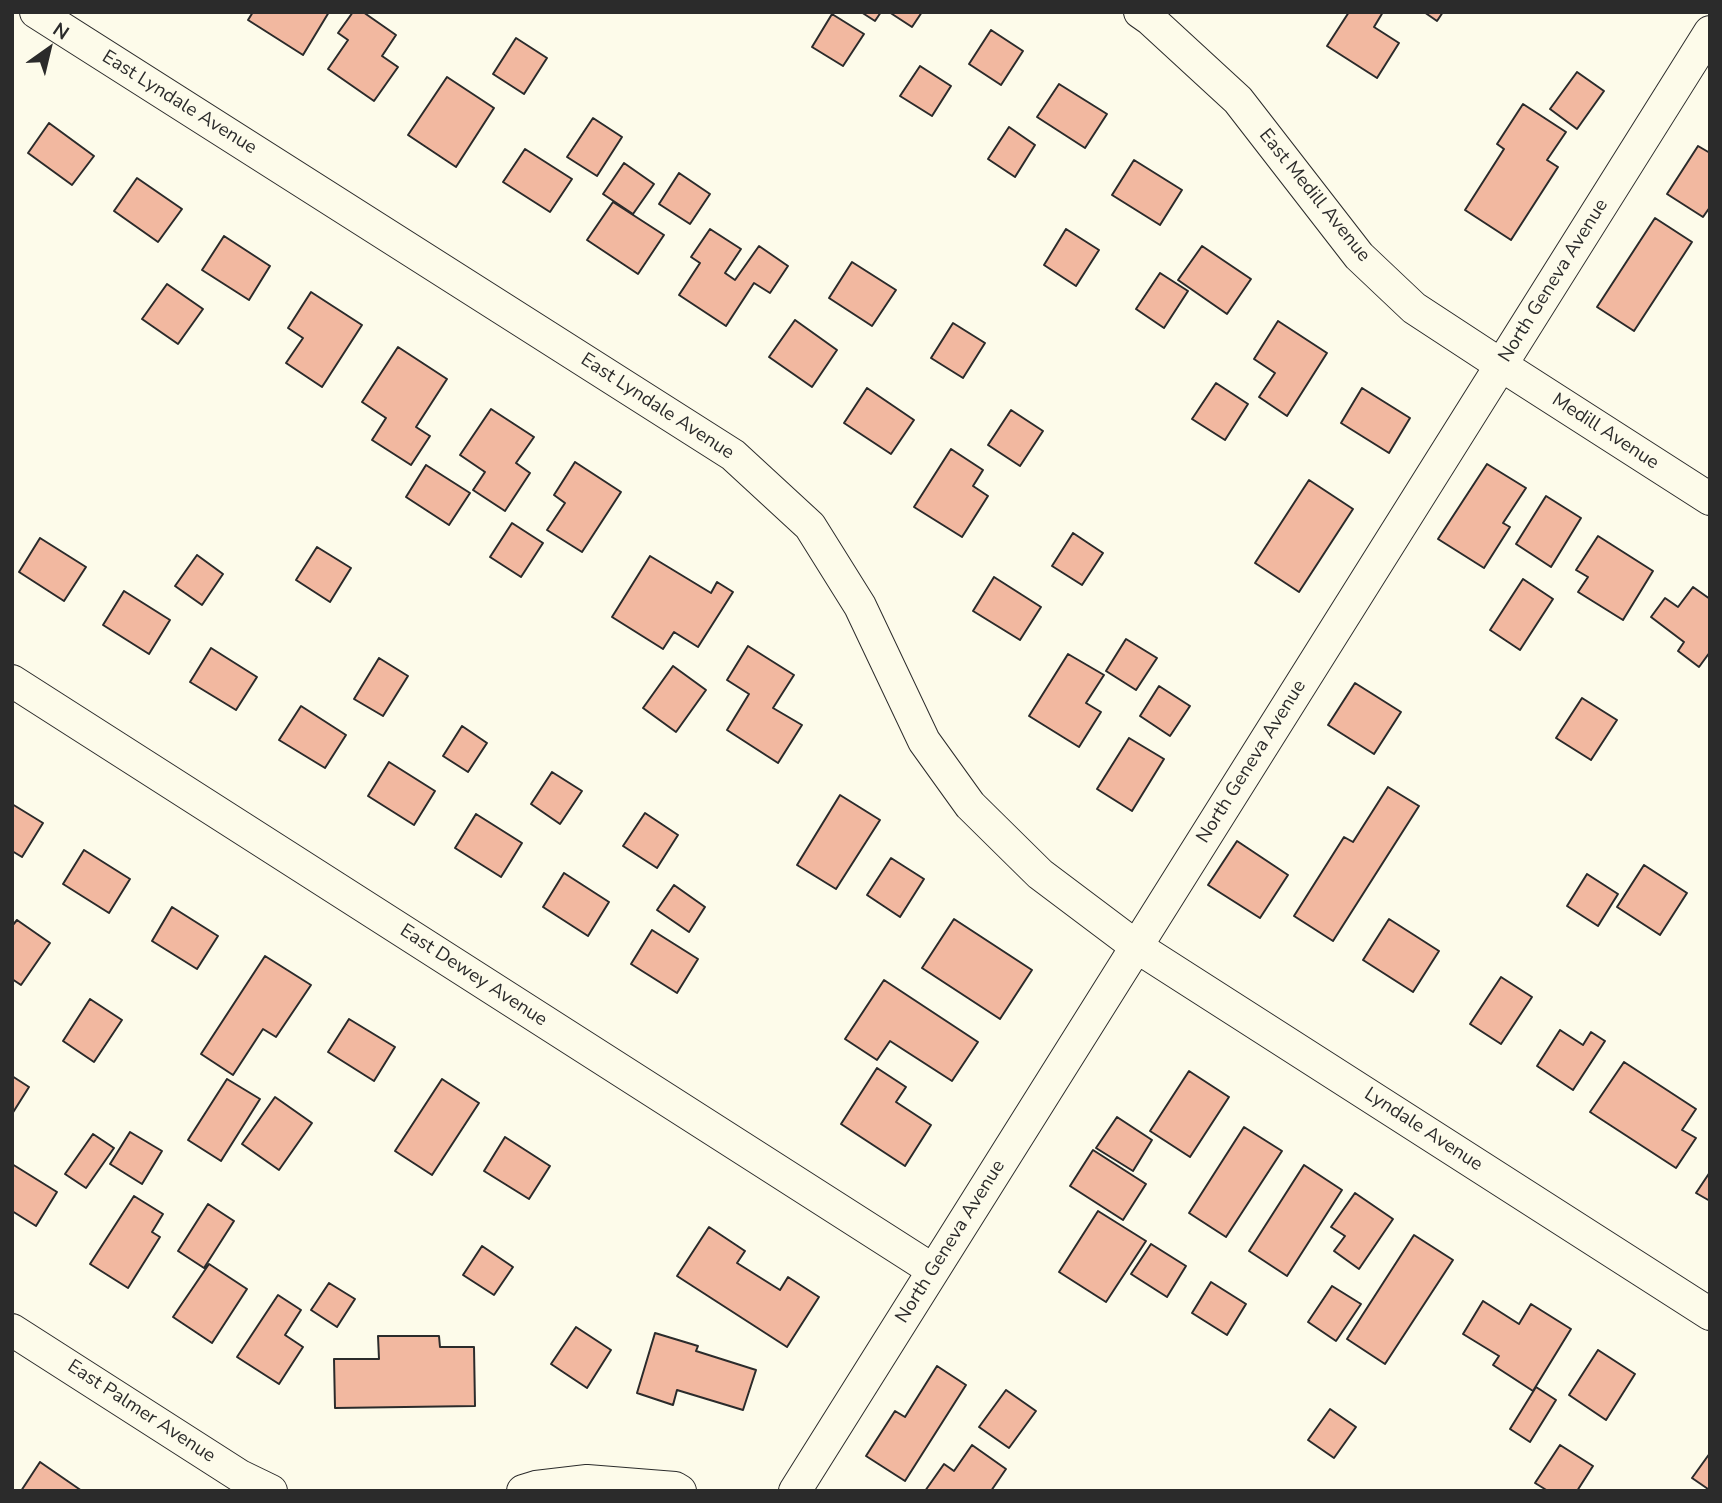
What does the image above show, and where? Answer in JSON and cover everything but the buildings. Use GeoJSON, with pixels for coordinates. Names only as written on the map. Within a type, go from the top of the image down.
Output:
{"type":"FeatureCollection","features":[{"type":"Feature","properties":{"kind":"street","name":"East Lyndale Avenue"},"geometry":{"type":"LineString","coordinates":[[36,12],[733,455],[810,526],[860,606],[924,741],[970,805],[1040,874],[1137,947]]}},
{"type":"Feature","properties":{"kind":"street","name":"East Medill Avenue"},"geometry":{"type":"LineString","coordinates":[[1140,12],[1238,100],[1359,256],[1414,308],[1501,366]]}},
{"type":"Feature","properties":{"kind":"street","name":"North Geneva Avenue"},"geometry":{"type":"LineString","coordinates":[[795,1491],[1710,32]]}},
{"type":"Feature","properties":{"kind":"street","name":"Medill Avenue"},"geometry":{"type":"LineString","coordinates":[[1501,366],[1710,499]]}},
{"type":"Feature","properties":{"kind":"street","name":"East Dewey Avenue"},"geometry":{"type":"LineString","coordinates":[[12,681],[933,1270]]}},
{"type":"Feature","properties":{"kind":"street","name":"Lyndale Avenue"},"geometry":{"type":"LineString","coordinates":[[1137,947],[1710,1314]]}},
{"type":"Feature","properties":{"kind":"street","name":"East Palmer Avenue"},"geometry":{"type":"LineString","coordinates":[[12,1330],[240,1476],[271,1491]]}},
{"type":"Feature","properties":{"kind":"street"},"geometry":{"type":"LineString","coordinates":[[523,1491],[587,1481],[675,1488],[680,1491]]}}]}
